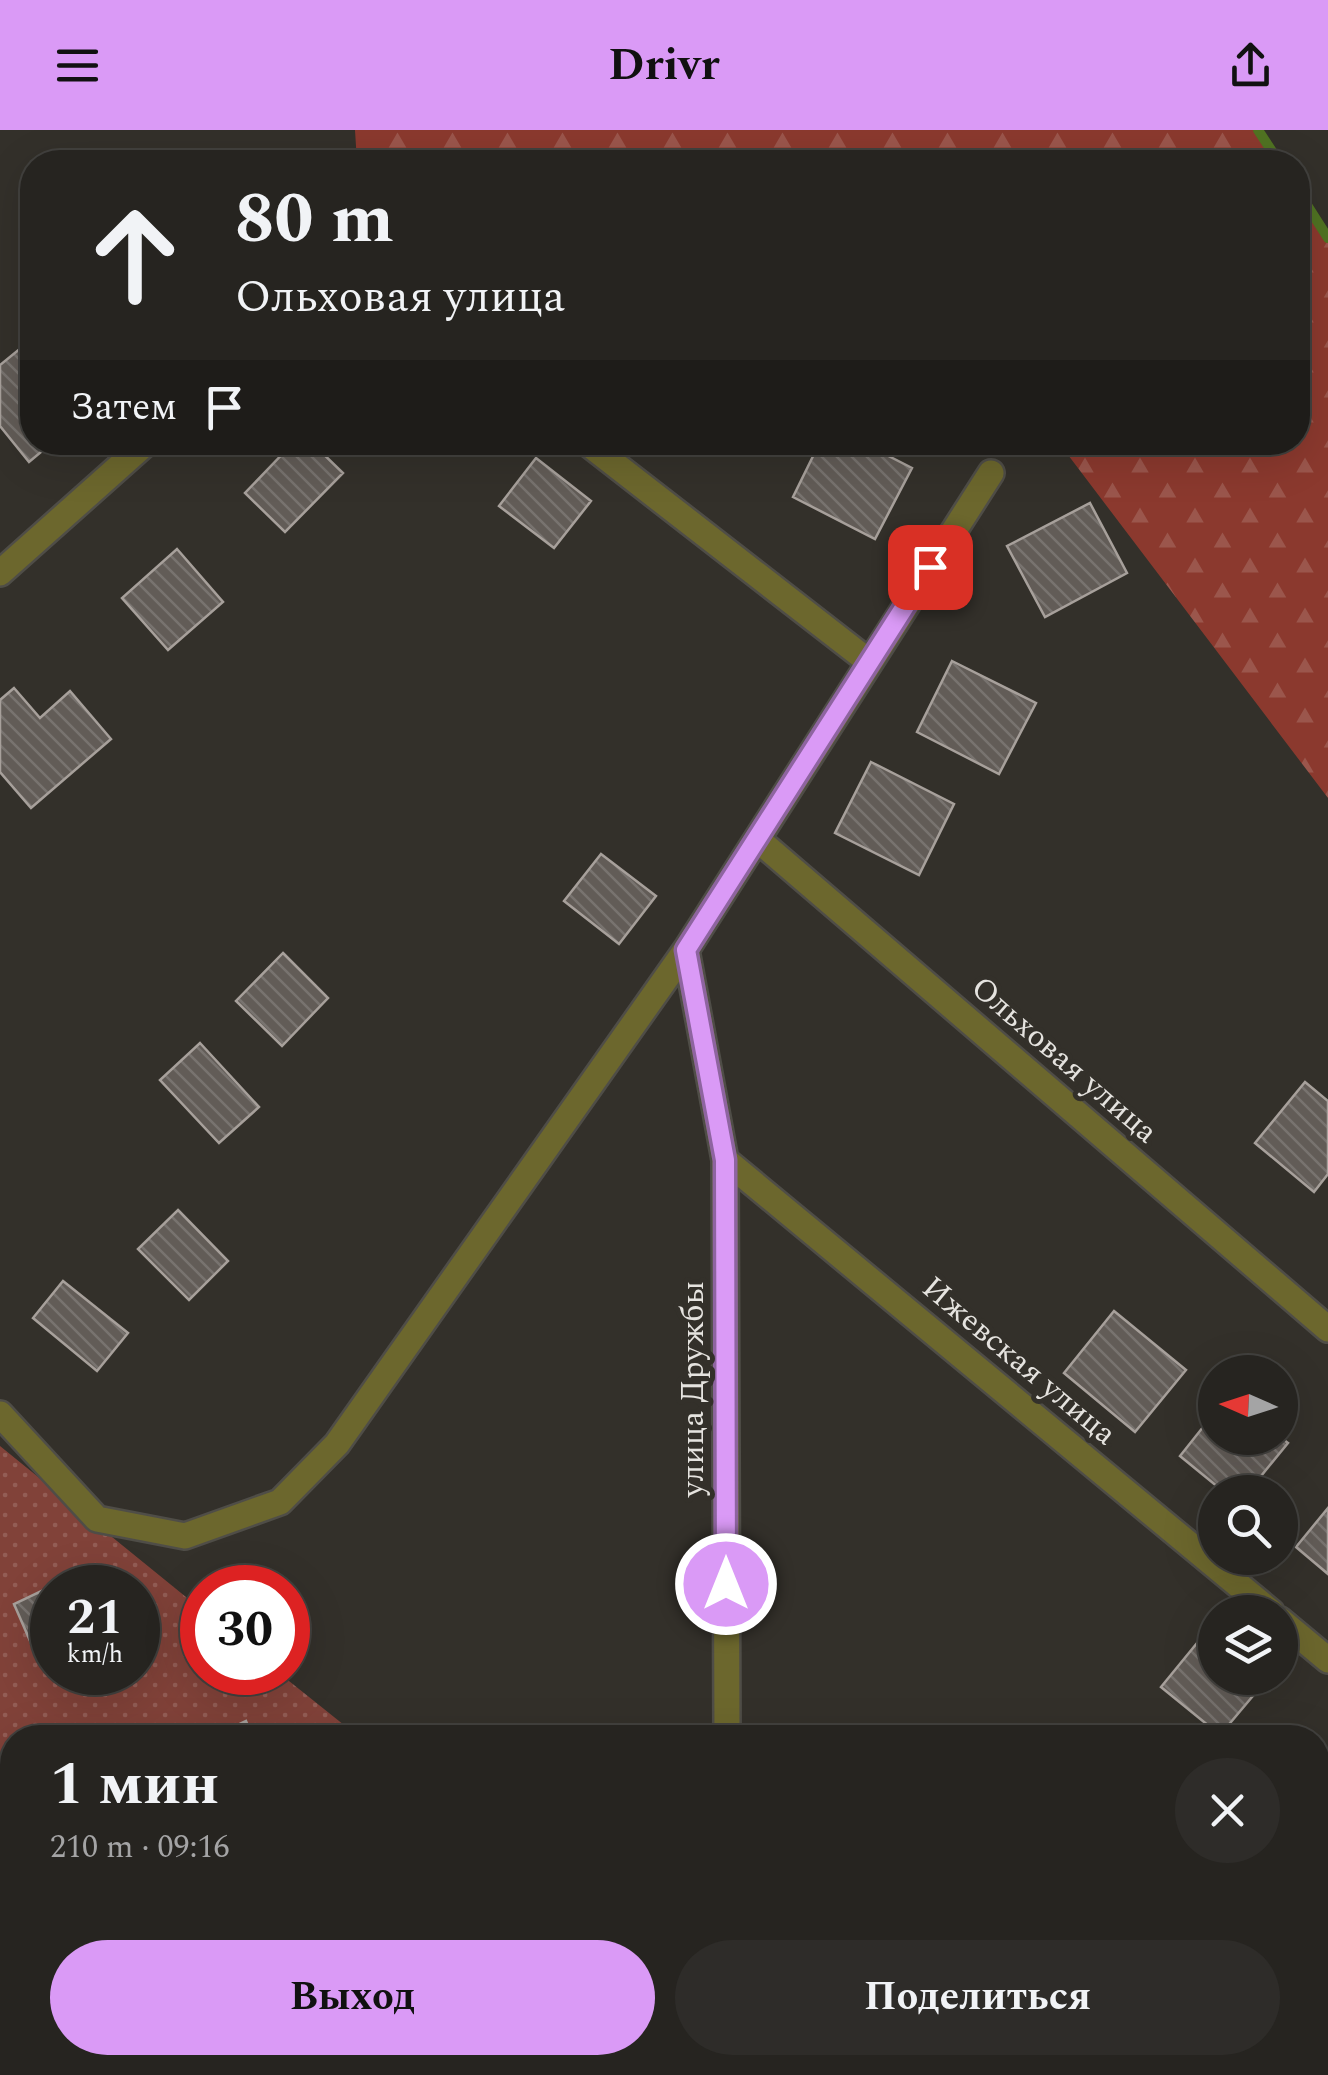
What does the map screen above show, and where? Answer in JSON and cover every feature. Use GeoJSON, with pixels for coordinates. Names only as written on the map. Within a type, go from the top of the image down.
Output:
{"type":"FeatureCollection","features":[{"type":"Feature","properties":{"kind":"street"},"geometry":{"type":"LineString","coordinates":[[0,573],[132,455]]}},
{"type":"Feature","properties":{"kind":"street"},"geometry":{"type":"LineString","coordinates":[[603,455],[868,661]]}},
{"type":"Feature","properties":{"kind":"street"},"geometry":{"type":"LineString","coordinates":[[0,1414],[97,1519],[185,1536],[280,1502],[336,1444],[686,950],[991,473]]}},
{"type":"Feature","properties":{"kind":"street","name":"Ольховая улица"},"geometry":{"type":"LineString","coordinates":[[757,839],[1328,1330]]}},
{"type":"Feature","properties":{"kind":"street"},"geometry":{"type":"LineString","coordinates":[[686,950],[725,1160]]}},
{"type":"Feature","properties":{"kind":"street","name":"Ижевская улица"},"geometry":{"type":"LineString","coordinates":[[725,1160],[1250,1595]]}},
{"type":"Feature","properties":{"kind":"street","name":"улица Дружбы"},"geometry":{"type":"LineString","coordinates":[[725,1160],[727,1725]]}},
{"type":"Feature","properties":{"kind":"street"},"geometry":{"type":"LineString","coordinates":[[1298,1635],[1328,1660]]}},
{"type":"Feature","properties":{"kind":"green space"},"geometry":{"type":"Polygon","coordinates":[[[355,130],[1258,130],[1271,150],[356,150],[355,130]]]}},
{"type":"Feature","properties":{"kind":"green space"},"geometry":{"type":"Polygon","coordinates":[[[1310,210],[1328,238],[1328,798],[1068,455],[1310,455],[1310,210]]]}},
{"type":"Feature","properties":{"kind":"shaded area"},"geometry":{"type":"Polygon","coordinates":[[[0,1446],[147,1565],[30,1565],[30,1695],[160,1695],[160,1576],[180,1592],[180,1695],[306,1695],[344,1725],[0,1725],[0,1446]]]}},
{"type":"Feature","properties":{"kind":"building"},"geometry":{"type":"Polygon","coordinates":[[[20,349],[20,451],[0,426],[0,365],[20,349]]]}},
{"type":"Feature","properties":{"kind":"building"},"geometry":{"type":"Polygon","coordinates":[[[282,455],[324,455],[343,473],[285,532],[245,493],[282,455]]]}},
{"type":"Feature","properties":{"kind":"building"},"geometry":{"type":"Polygon","coordinates":[[[814,455],[886,455],[912,468],[875,539],[793,497],[814,455]]]}},
{"type":"Feature","properties":{"kind":"building"},"geometry":{"type":"Polygon","coordinates":[[[536,458],[591,501],[554,548],[499,506],[536,458]]]}},
{"type":"Feature","properties":{"kind":"building"},"geometry":{"type":"Polygon","coordinates":[[[1090,503],[1127,573],[1045,617],[1007,546],[1090,503]]]}},
{"type":"Feature","properties":{"kind":"building"},"geometry":{"type":"Polygon","coordinates":[[[177,549],[223,602],[168,650],[122,598],[177,549]]]}},
{"type":"Feature","properties":{"kind":"building"},"geometry":{"type":"Polygon","coordinates":[[[952,661],[1036,703],[999,774],[917,732],[952,661]]]}},
{"type":"Feature","properties":{"kind":"building"},"geometry":{"type":"Polygon","coordinates":[[[14,688],[40,718],[70,691],[111,739],[31,808],[0,772],[0,700],[14,688]]]}},
{"type":"Feature","properties":{"kind":"building"},"geometry":{"type":"Polygon","coordinates":[[[871,762],[954,804],[919,875],[835,833],[871,762]]]}},
{"type":"Feature","properties":{"kind":"building"},"geometry":{"type":"Polygon","coordinates":[[[601,854],[656,896],[619,944],[564,901],[601,854]]]}},
{"type":"Feature","properties":{"kind":"building"},"geometry":{"type":"Polygon","coordinates":[[[283,953],[328,998],[282,1046],[236,1001],[283,953]]]}},
{"type":"Feature","properties":{"kind":"building"},"geometry":{"type":"Polygon","coordinates":[[[200,1043],[259,1107],[219,1143],[160,1080],[200,1043]]]}},
{"type":"Feature","properties":{"kind":"building"},"geometry":{"type":"Polygon","coordinates":[[[1305,1082],[1328,1101],[1328,1174],[1314,1192],[1255,1143],[1305,1082]]]}},
{"type":"Feature","properties":{"kind":"building"},"geometry":{"type":"Polygon","coordinates":[[[178,1210],[228,1261],[189,1300],[138,1249],[178,1210]]]}},
{"type":"Feature","properties":{"kind":"building"},"geometry":{"type":"Polygon","coordinates":[[[63,1281],[128,1333],[97,1371],[33,1318],[63,1281]]]}},
{"type":"Feature","properties":{"kind":"building"},"geometry":{"type":"Polygon","coordinates":[[[1114,1311],[1186,1370],[1135,1432],[1064,1373],[1114,1311]]]}},
{"type":"Feature","properties":{"kind":"building"},"geometry":{"type":"Polygon","coordinates":[[[1198,1433],[1198,1455],[1278,1455],[1262,1475],[1203,1475],[1180,1456],[1198,1433]]]}},
{"type":"Feature","properties":{"kind":"building"},"geometry":{"type":"Polygon","coordinates":[[[1328,1508],[1328,1574],[1298,1545],[1328,1508]]]}},
{"type":"Feature","properties":{"kind":"building"},"geometry":{"type":"Polygon","coordinates":[[[30,1596],[30,1641],[14,1604],[30,1596]]]}},
{"type":"Feature","properties":{"kind":"building"},"geometry":{"type":"Polygon","coordinates":[[[1198,1642],[1198,1695],[1254,1695],[1228,1725],[1208,1725],[1161,1687],[1198,1642]]]}},
{"type":"Feature","properties":{"kind":"waterway"},"geometry":{"type":"LineString","coordinates":[[1258,130],[1271,150]]}},
{"type":"Feature","properties":{"kind":"waterway"},"geometry":{"type":"LineString","coordinates":[[1310,210],[1328,238]]}},
{"type":"Feature","properties":{"kind":"route"},"geometry":{"type":"LineString","coordinates":[[726,1584],[725,1160],[686,950],[930,567]]}}]}
